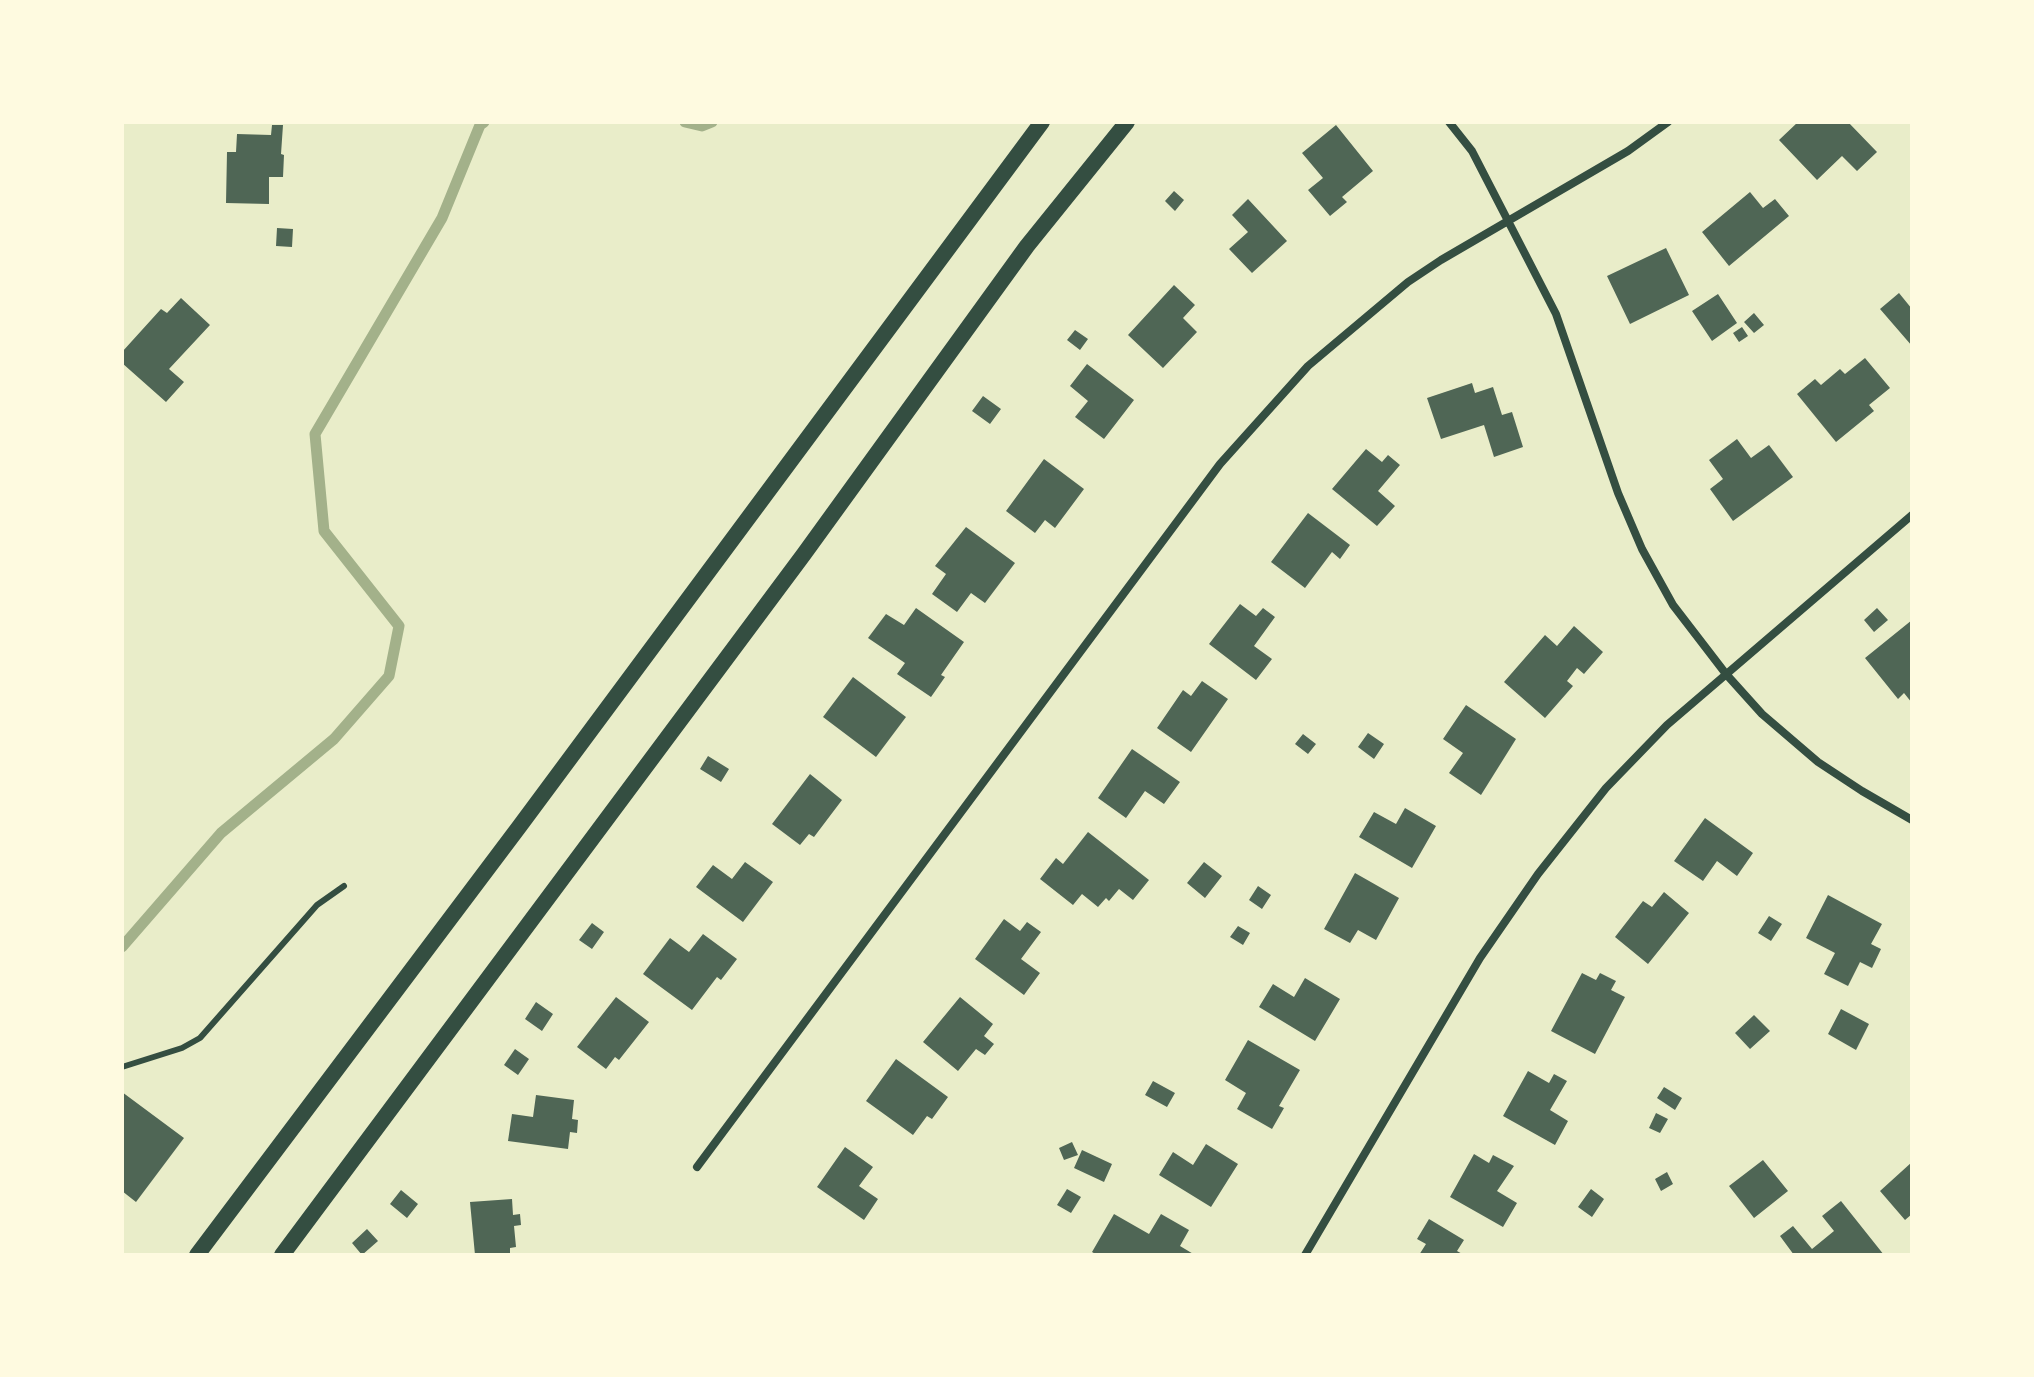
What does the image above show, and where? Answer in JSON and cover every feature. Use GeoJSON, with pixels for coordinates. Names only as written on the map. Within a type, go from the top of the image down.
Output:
{"type":"FeatureCollection","features":[{"type":"Feature","properties":{"kind":"main road"},"geometry":{"type":"LineString","coordinates":[[197,1255],[1042,122]]}},
{"type":"Feature","properties":{"kind":"main road"},"geometry":{"type":"LineString","coordinates":[[282,1255],[804,554],[1018,257],[1127,122]]}},
{"type":"Feature","properties":{"kind":"street"},"geometry":{"type":"LineString","coordinates":[[1449,122],[1472,151],[1556,314],[1618,493],[1642,549],[1673,605],[1726,674],[1762,714],[1818,762],[1912,820]]}},
{"type":"Feature","properties":{"kind":"street"},"geometry":{"type":"LineString","coordinates":[[697,1167],[1220,464],[1308,366],[1408,282],[1628,151],[1668,122]]}},
{"type":"Feature","properties":{"kind":"street"},"geometry":{"type":"LineString","coordinates":[[1305,1255],[1480,958],[1538,874],[1606,788],[1667,725],[1912,515]]}},
{"type":"Feature","properties":{"kind":"lane"},"geometry":{"type":"LineString","coordinates":[[122,1067],[182,1048],[200,1038],[317,905],[344,886]]}},
{"type":"Feature","properties":{"kind":"building"},"geometry":{"type":"Polygon","coordinates":[[[1798,122],[1848,122],[1877,152],[1857,171],[1842,156],[1817,180],[1779,140],[1798,122]]]}},
{"type":"Feature","properties":{"kind":"building"},"geometry":{"type":"Polygon","coordinates":[[[272,125],[283,125],[281,154],[284,155],[283,177],[269,177],[269,204],[226,203],[227,152],[236,152],[237,134],[271,135],[272,125]]]}},
{"type":"Feature","properties":{"kind":"building"},"geometry":{"type":"Polygon","coordinates":[[[1336,125],[1373,171],[1342,197],[1347,202],[1330,216],[1308,190],[1323,178],[1302,153],[1336,125]]]}},
{"type":"Feature","properties":{"kind":"building"},"geometry":{"type":"Polygon","coordinates":[[[1174,191],[1184,200],[1175,211],[1165,201],[1174,191]]]}},
{"type":"Feature","properties":{"kind":"building"},"geometry":{"type":"Polygon","coordinates":[[[1750,192],[1763,208],[1775,199],[1789,216],[1729,266],[1702,232],[1750,192]]]}},
{"type":"Feature","properties":{"kind":"building"},"geometry":{"type":"Polygon","coordinates":[[[1248,199],[1287,241],[1252,273],[1229,249],[1248,232],[1232,215],[1248,199]]]}},
{"type":"Feature","properties":{"kind":"building"},"geometry":{"type":"Polygon","coordinates":[[[277,228],[293,229],[292,247],[276,246],[277,228]]]}},
{"type":"Feature","properties":{"kind":"building"},"geometry":{"type":"Polygon","coordinates":[[[1666,248],[1689,295],[1630,324],[1607,276],[1666,248]]]}},
{"type":"Feature","properties":{"kind":"building"},"geometry":{"type":"Polygon","coordinates":[[[1174,285],[1195,305],[1183,318],[1197,332],[1163,368],[1128,335],[1174,285]]]}},
{"type":"Feature","properties":{"kind":"building"},"geometry":{"type":"Polygon","coordinates":[[[1899,293],[1912,309],[1912,346],[1880,309],[1899,293]]]}},
{"type":"Feature","properties":{"kind":"building"},"geometry":{"type":"Polygon","coordinates":[[[1718,294],[1737,323],[1712,341],[1692,311],[1718,294]]]}},
{"type":"Feature","properties":{"kind":"building"},"geometry":{"type":"Polygon","coordinates":[[[181,298],[210,325],[169,369],[184,382],[166,402],[122,363],[122,352],[161,309],[167,313],[181,298]]]}},
{"type":"Feature","properties":{"kind":"building"},"geometry":{"type":"Polygon","coordinates":[[[1754,313],[1764,325],[1754,333],[1744,322],[1754,313]]]}},
{"type":"Feature","properties":{"kind":"building"},"geometry":{"type":"Polygon","coordinates":[[[1742,327],[1748,336],[1739,342],[1733,333],[1742,327]]]}},
{"type":"Feature","properties":{"kind":"building"},"geometry":{"type":"Polygon","coordinates":[[[1075,330],[1088,339],[1080,350],[1067,340],[1075,330]]]}},
{"type":"Feature","properties":{"kind":"building"},"geometry":{"type":"Polygon","coordinates":[[[1865,358],[1890,388],[1869,405],[1874,411],[1836,442],[1797,394],[1815,379],[1821,385],[1840,369],[1845,374],[1865,358]]]}},
{"type":"Feature","properties":{"kind":"building"},"geometry":{"type":"Polygon","coordinates":[[[1087,364],[1134,400],[1104,439],[1075,417],[1088,401],[1070,386],[1087,364]]]}},
{"type":"Feature","properties":{"kind":"building"},"geometry":{"type":"Polygon","coordinates":[[[1472,383],[1475,393],[1493,387],[1502,415],[1512,412],[1523,447],[1494,457],[1484,425],[1441,439],[1427,398],[1472,383]]]}},
{"type":"Feature","properties":{"kind":"building"},"geometry":{"type":"Polygon","coordinates":[[[983,396],[1001,409],[990,424],[972,411],[983,396]]]}},
{"type":"Feature","properties":{"kind":"building"},"geometry":{"type":"Polygon","coordinates":[[[1737,439],[1751,458],[1769,445],[1793,477],[1733,521],[1710,489],[1723,479],[1709,460],[1737,439]]]}},
{"type":"Feature","properties":{"kind":"building"},"geometry":{"type":"Polygon","coordinates":[[[1366,449],[1382,462],[1388,455],[1400,465],[1378,491],[1395,506],[1377,526],[1332,489],[1366,449]]]}},
{"type":"Feature","properties":{"kind":"building"},"geometry":{"type":"Polygon","coordinates":[[[1044,459],[1084,489],[1055,528],[1045,520],[1035,533],[1006,511],[1044,459]]]}},
{"type":"Feature","properties":{"kind":"building"},"geometry":{"type":"Polygon","coordinates":[[[1308,513],[1350,545],[1340,559],[1332,552],[1305,588],[1271,562],[1308,513]]]}},
{"type":"Feature","properties":{"kind":"building"},"geometry":{"type":"Polygon","coordinates":[[[966,527],[1015,563],[985,603],[971,593],[957,612],[932,594],[946,574],[935,566],[966,527]]]}},
{"type":"Feature","properties":{"kind":"building"},"geometry":{"type":"Polygon","coordinates":[[[1240,604],[1256,616],[1263,608],[1275,617],[1254,646],[1272,659],[1256,680],[1209,644],[1240,604]]]}},
{"type":"Feature","properties":{"kind":"building"},"geometry":{"type":"Polygon","coordinates":[[[916,608],[964,642],[941,675],[945,677],[931,697],[897,674],[905,663],[868,638],[886,614],[904,625],[916,608]]]}},
{"type":"Feature","properties":{"kind":"building"},"geometry":{"type":"Polygon","coordinates":[[[1877,608],[1888,620],[1874,632],[1864,620],[1877,608]]]}},
{"type":"Feature","properties":{"kind":"building"},"geometry":{"type":"Polygon","coordinates":[[[1912,620],[1912,703],[1904,693],[1898,699],[1865,658],[1912,620]]]}},
{"type":"Feature","properties":{"kind":"building"},"geometry":{"type":"Polygon","coordinates":[[[1574,626],[1603,652],[1584,674],[1577,668],[1567,681],[1573,686],[1545,718],[1504,682],[1545,635],[1557,646],[1574,626]]]}},
{"type":"Feature","properties":{"kind":"building"},"geometry":{"type":"Polygon","coordinates":[[[853,677],[906,717],[876,757],[823,717],[853,677]]]}},
{"type":"Feature","properties":{"kind":"building"},"geometry":{"type":"Polygon","coordinates":[[[1202,681],[1228,699],[1191,752],[1157,728],[1183,690],[1191,696],[1202,681]]]}},
{"type":"Feature","properties":{"kind":"building"},"geometry":{"type":"Polygon","coordinates":[[[1466,705],[1516,739],[1481,795],[1449,773],[1463,753],[1443,739],[1466,705]]]}},
{"type":"Feature","properties":{"kind":"building"},"geometry":{"type":"Polygon","coordinates":[[[1368,733],[1384,744],[1374,759],[1358,747],[1368,733]]]}},
{"type":"Feature","properties":{"kind":"building"},"geometry":{"type":"Polygon","coordinates":[[[1303,734],[1316,744],[1308,754],[1295,744],[1303,734]]]}},
{"type":"Feature","properties":{"kind":"building"},"geometry":{"type":"Polygon","coordinates":[[[1132,749],[1180,782],[1164,804],[1145,791],[1126,818],[1098,798],[1132,749]]]}},
{"type":"Feature","properties":{"kind":"building"},"geometry":{"type":"Polygon","coordinates":[[[708,756],[729,769],[721,782],[700,769],[708,756]]]}},
{"type":"Feature","properties":{"kind":"building"},"geometry":{"type":"Polygon","coordinates":[[[810,774],[842,800],[814,837],[809,834],[800,845],[772,824],[810,774]]]}},
{"type":"Feature","properties":{"kind":"building"},"geometry":{"type":"Polygon","coordinates":[[[1405,808],[1436,826],[1412,868],[1359,837],[1374,812],[1396,824],[1405,808]]]}},
{"type":"Feature","properties":{"kind":"building"},"geometry":{"type":"Polygon","coordinates":[[[1705,818],[1753,853],[1737,876],[1717,861],[1703,881],[1674,861],[1705,818]]]}},
{"type":"Feature","properties":{"kind":"building"},"geometry":{"type":"Polygon","coordinates":[[[1088,832],[1149,880],[1133,900],[1119,889],[1109,901],[1106,898],[1098,907],[1082,894],[1073,905],[1040,879],[1056,858],[1063,864],[1088,832]]]}},
{"type":"Feature","properties":{"kind":"building"},"geometry":{"type":"Polygon","coordinates":[[[745,862],[773,882],[743,922],[696,887],[713,865],[732,879],[745,862]]]}},
{"type":"Feature","properties":{"kind":"building"},"geometry":{"type":"Polygon","coordinates":[[[1204,862],[1222,876],[1205,898],[1187,883],[1204,862]]]}},
{"type":"Feature","properties":{"kind":"building"},"geometry":{"type":"Polygon","coordinates":[[[1355,873],[1399,898],[1376,940],[1358,930],[1350,943],[1324,929],[1355,873]]]}},
{"type":"Feature","properties":{"kind":"building"},"geometry":{"type":"Polygon","coordinates":[[[1258,886],[1271,895],[1262,909],[1249,900],[1258,886]]]}},
{"type":"Feature","properties":{"kind":"building"},"geometry":{"type":"Polygon","coordinates":[[[1664,892],[1689,913],[1648,964],[1615,937],[1643,901],[1652,907],[1664,892]]]}},
{"type":"Feature","properties":{"kind":"building"},"geometry":{"type":"Polygon","coordinates":[[[1828,895],[1882,924],[1871,944],[1881,949],[1872,968],[1860,962],[1848,986],[1824,974],[1835,953],[1806,938],[1828,895]]]}},
{"type":"Feature","properties":{"kind":"building"},"geometry":{"type":"Polygon","coordinates":[[[1769,916],[1782,924],[1771,941],[1758,933],[1769,916]]]}},
{"type":"Feature","properties":{"kind":"building"},"geometry":{"type":"Polygon","coordinates":[[[1004,919],[1020,931],[1027,922],[1041,932],[1021,959],[1040,973],[1024,995],[975,959],[1004,919]]]}},
{"type":"Feature","properties":{"kind":"building"},"geometry":{"type":"Polygon","coordinates":[[[592,923],[604,932],[592,949],[579,940],[592,923]]]}},
{"type":"Feature","properties":{"kind":"building"},"geometry":{"type":"Polygon","coordinates":[[[1238,926],[1250,933],[1243,945],[1230,937],[1238,926]]]}},
{"type":"Feature","properties":{"kind":"building"},"geometry":{"type":"Polygon","coordinates":[[[703,934],[737,959],[721,980],[717,977],[692,1010],[643,974],[670,938],[689,952],[703,934]]]}},
{"type":"Feature","properties":{"kind":"building"},"geometry":{"type":"Polygon","coordinates":[[[1582,973],[1596,980],[1600,973],[1616,981],[1611,990],[1625,997],[1595,1054],[1551,1031],[1582,973]]]}},
{"type":"Feature","properties":{"kind":"building"},"geometry":{"type":"Polygon","coordinates":[[[1305,978],[1340,999],[1315,1041],[1259,1007],[1273,984],[1294,997],[1305,978]]]}},
{"type":"Feature","properties":{"kind":"building"},"geometry":{"type":"Polygon","coordinates":[[[616,997],[649,1022],[619,1060],[615,1057],[606,1069],[577,1047],[616,997]]]}},
{"type":"Feature","properties":{"kind":"building"},"geometry":{"type":"Polygon","coordinates":[[[960,997],[993,1024],[984,1036],[994,1044],[985,1055],[976,1049],[958,1071],[923,1042],[960,997]]]}},
{"type":"Feature","properties":{"kind":"building"},"geometry":{"type":"Polygon","coordinates":[[[536,1002],[553,1014],[542,1031],[525,1019],[536,1002]]]}},
{"type":"Feature","properties":{"kind":"building"},"geometry":{"type":"Polygon","coordinates":[[[1841,1009],[1869,1024],[1856,1050],[1828,1034],[1841,1009]]]}},
{"type":"Feature","properties":{"kind":"building"},"geometry":{"type":"Polygon","coordinates":[[[1754,1015],[1770,1031],[1750,1049],[1735,1033],[1754,1015]]]}},
{"type":"Feature","properties":{"kind":"building"},"geometry":{"type":"Polygon","coordinates":[[[1248,1040],[1300,1070],[1279,1106],[1284,1108],[1272,1129],[1237,1109],[1246,1093],[1225,1080],[1248,1040]]]}},
{"type":"Feature","properties":{"kind":"building"},"geometry":{"type":"Polygon","coordinates":[[[515,1049],[529,1059],[518,1075],[504,1065],[515,1049]]]}},
{"type":"Feature","properties":{"kind":"building"},"geometry":{"type":"Polygon","coordinates":[[[896,1059],[948,1097],[932,1119],[927,1116],[913,1135],[866,1101],[896,1059]]]}},
{"type":"Feature","properties":{"kind":"building"},"geometry":{"type":"Polygon","coordinates":[[[1528,1071],[1549,1083],[1554,1074],[1567,1081],[1550,1110],[1568,1121],[1555,1145],[1503,1116],[1528,1071]]]}},
{"type":"Feature","properties":{"kind":"building"},"geometry":{"type":"Polygon","coordinates":[[[1153,1081],[1175,1093],[1167,1107],[1145,1095],[1153,1081]]]}},
{"type":"Feature","properties":{"kind":"building"},"geometry":{"type":"Polygon","coordinates":[[[1664,1087],[1682,1098],[1675,1110],[1657,1098],[1664,1087]]]}},
{"type":"Feature","properties":{"kind":"building"},"geometry":{"type":"Polygon","coordinates":[[[122,1092],[184,1138],[136,1202],[122,1191],[122,1092]]]}},
{"type":"Feature","properties":{"kind":"building"},"geometry":{"type":"Polygon","coordinates":[[[536,1095],[574,1100],[572,1119],[578,1120],[577,1133],[570,1132],[568,1149],[508,1141],[512,1114],[533,1117],[536,1095]]]}},
{"type":"Feature","properties":{"kind":"building"},"geometry":{"type":"Polygon","coordinates":[[[1656,1113],[1668,1119],[1660,1133],[1649,1128],[1656,1113]]]}},
{"type":"Feature","properties":{"kind":"building"},"geometry":{"type":"Polygon","coordinates":[[[1072,1142],[1078,1155],[1064,1160],[1059,1148],[1072,1142]]]}},
{"type":"Feature","properties":{"kind":"building"},"geometry":{"type":"Polygon","coordinates":[[[1206,1144],[1238,1164],[1211,1207],[1159,1175],[1173,1152],[1193,1165],[1206,1144]]]}},
{"type":"Feature","properties":{"kind":"building"},"geometry":{"type":"Polygon","coordinates":[[[845,1147],[873,1167],[859,1186],[878,1199],[864,1220],[817,1187],[845,1147]]]}},
{"type":"Feature","properties":{"kind":"building"},"geometry":{"type":"Polygon","coordinates":[[[1082,1150],[1112,1164],[1104,1182],[1074,1168],[1082,1150]]]}},
{"type":"Feature","properties":{"kind":"building"},"geometry":{"type":"Polygon","coordinates":[[[1474,1154],[1489,1163],[1493,1155],[1514,1166],[1497,1191],[1517,1203],[1503,1227],[1450,1197],[1474,1154]]]}},
{"type":"Feature","properties":{"kind":"building"},"geometry":{"type":"Polygon","coordinates":[[[1763,1160],[1788,1191],[1754,1218],[1729,1186],[1763,1160]]]}},
{"type":"Feature","properties":{"kind":"building"},"geometry":{"type":"Polygon","coordinates":[[[1912,1162],[1912,1214],[1905,1220],[1880,1191],[1912,1162]]]}},
{"type":"Feature","properties":{"kind":"building"},"geometry":{"type":"Polygon","coordinates":[[[1667,1172],[1673,1184],[1661,1191],[1655,1179],[1667,1172]]]}},
{"type":"Feature","properties":{"kind":"building"},"geometry":{"type":"Polygon","coordinates":[[[1067,1189],[1081,1197],[1071,1213],[1057,1205],[1067,1189]]]}},
{"type":"Feature","properties":{"kind":"building"},"geometry":{"type":"Polygon","coordinates":[[[1591,1189],[1604,1199],[1592,1217],[1578,1207],[1591,1189]]]}},
{"type":"Feature","properties":{"kind":"building"},"geometry":{"type":"Polygon","coordinates":[[[401,1190],[418,1204],[407,1218],[390,1204],[401,1190]]]}},
{"type":"Feature","properties":{"kind":"building"},"geometry":{"type":"Polygon","coordinates":[[[512,1199],[513,1215],[520,1214],[521,1225],[514,1226],[516,1247],[510,1248],[510,1255],[475,1255],[470,1202],[512,1199]]]}},
{"type":"Feature","properties":{"kind":"building"},"geometry":{"type":"Polygon","coordinates":[[[1841,1201],[1884,1255],[1794,1255],[1780,1236],[1793,1226],[1812,1249],[1834,1231],[1822,1216],[1841,1201]]]}},
{"type":"Feature","properties":{"kind":"building"},"geometry":{"type":"Polygon","coordinates":[[[1114,1214],[1149,1234],[1161,1214],[1189,1230],[1180,1246],[1195,1255],[1097,1255],[1092,1252],[1114,1214]]]}},
{"type":"Feature","properties":{"kind":"building"},"geometry":{"type":"Polygon","coordinates":[[[1429,1219],[1464,1240],[1457,1251],[1464,1255],[1419,1255],[1426,1244],[1417,1239],[1429,1219]]]}},
{"type":"Feature","properties":{"kind":"building"},"geometry":{"type":"Polygon","coordinates":[[[367,1229],[378,1241],[362,1255],[352,1243],[367,1229]]]}},
{"type":"Feature","properties":{"kind":"waterway"},"geometry":{"type":"LineString","coordinates":[[122,947],[221,833],[334,739],[389,676],[399,626],[324,531],[315,434],[442,218],[480,125],[484,122]]}},
{"type":"Feature","properties":{"kind":"waterway"},"geometry":{"type":"LineString","coordinates":[[685,122],[702,126],[712,122]]}}]}
